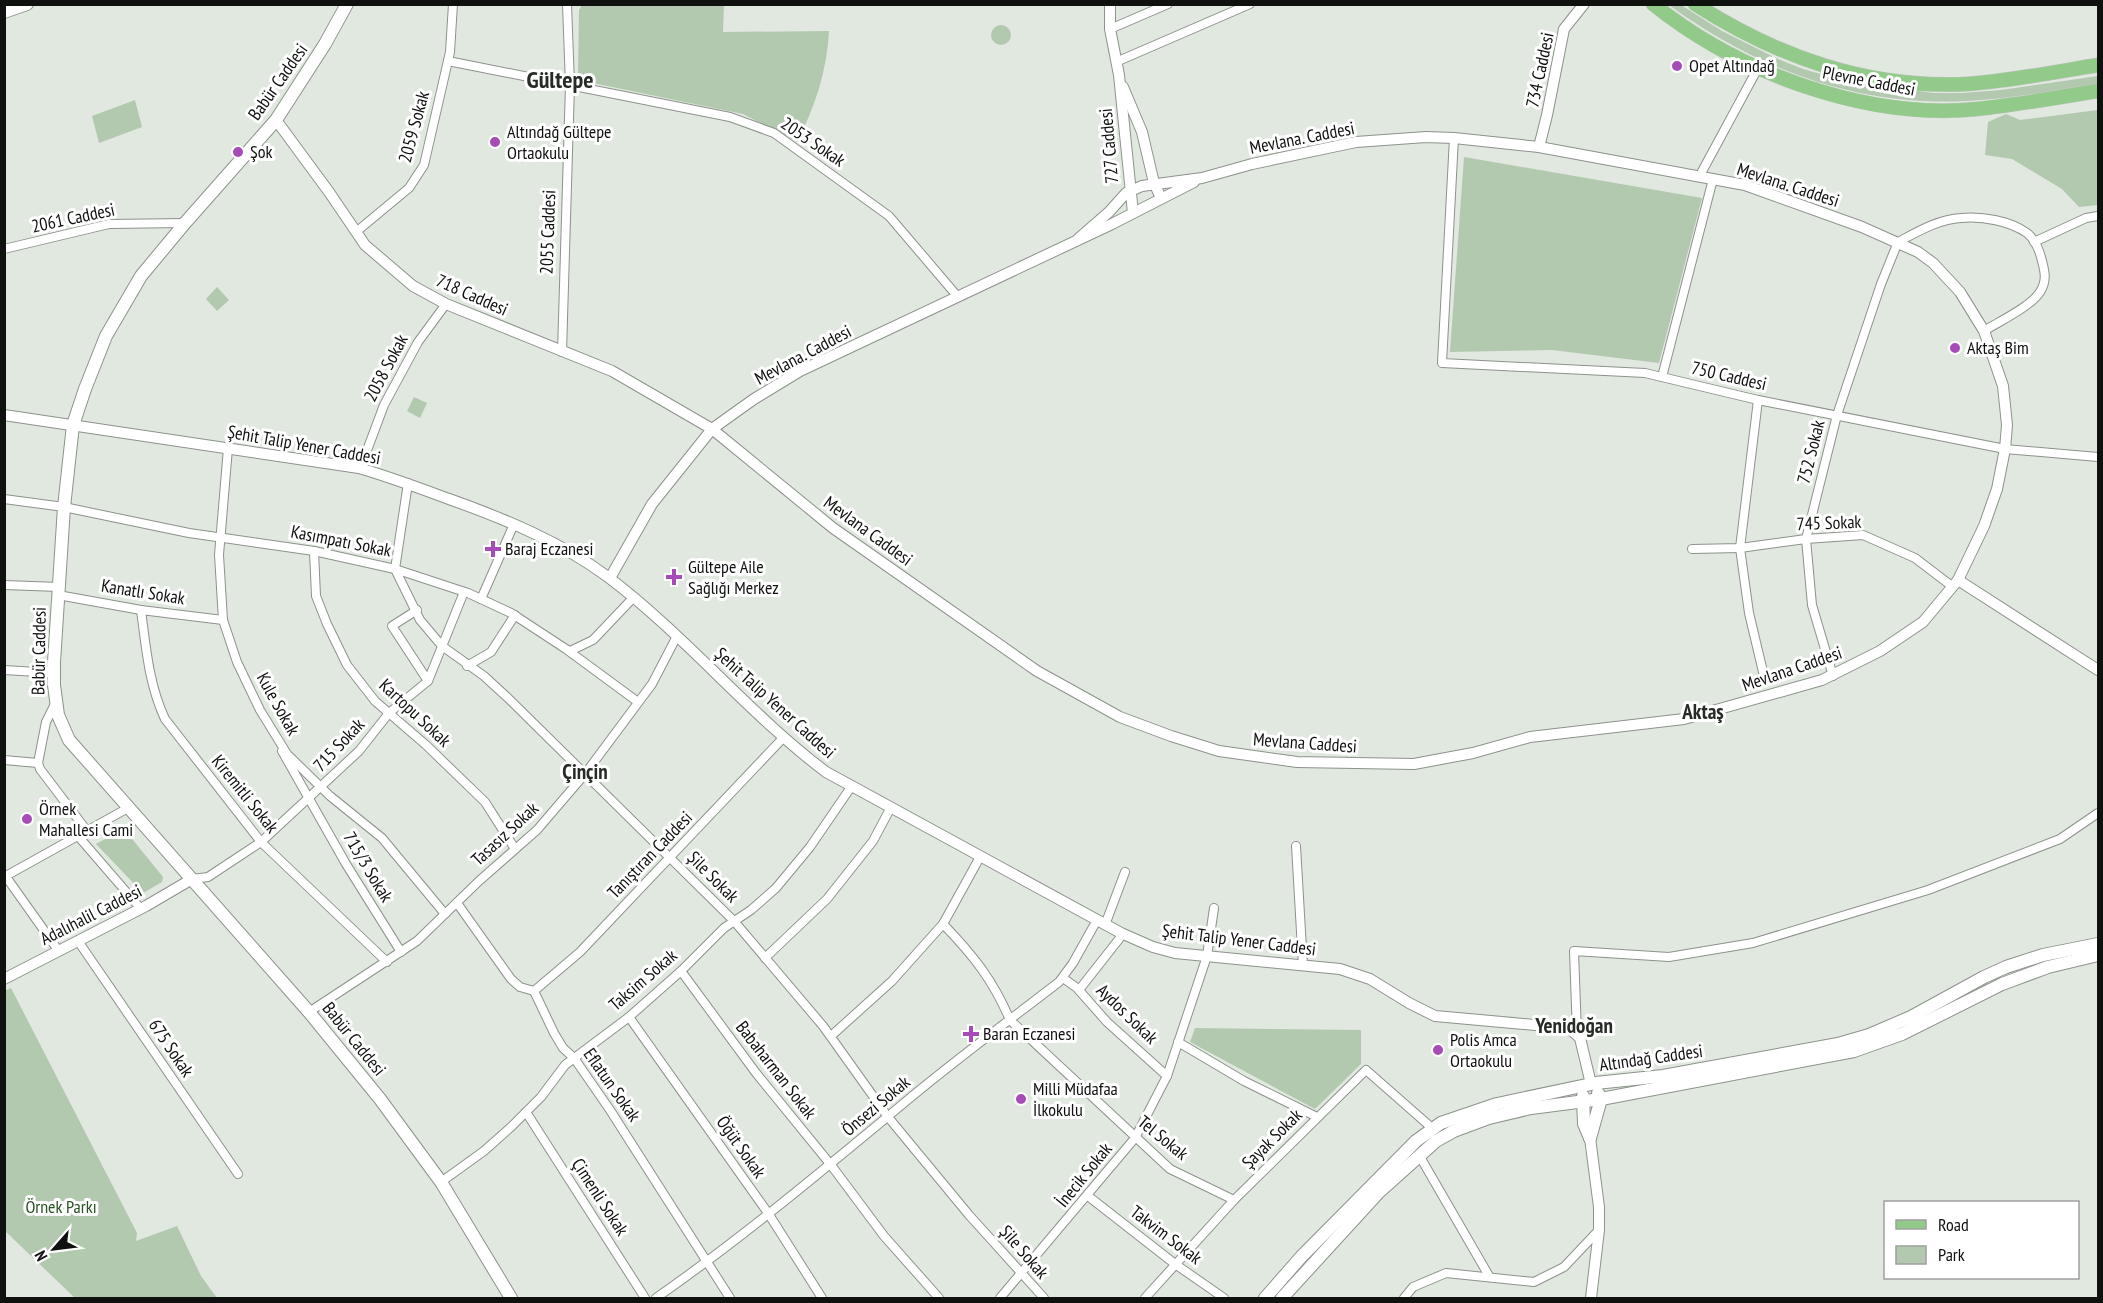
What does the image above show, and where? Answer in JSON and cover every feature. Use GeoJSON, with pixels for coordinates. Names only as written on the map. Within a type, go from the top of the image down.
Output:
{"type":"FeatureCollection","features":[{"type":"Feature","properties":{"kind":"main road"},"geometry":{"type":"LineString","coordinates":[[4,12],[27,4]]}},
{"type":"Feature","properties":{"kind":"main road","name":"Babür Caddesi"},"geometry":{"type":"LineString","coordinates":[[347,4],[325,44],[276,120],[147,267],[106,336],[73,425],[64,507],[54,673],[56,702],[60,724],[69,740],[309,1011],[380,1099],[441,1182],[509,1298]]}},
{"type":"Feature","properties":{"kind":"main road","name":"Plevne Caddesi"},"geometry":{"type":"LineString","coordinates":[[1653,4],[1676,22],[1758,68],[1786,80],[1872,104],[1937,110],[1977,109],[2098,91]]}},
{"type":"Feature","properties":{"kind":"main road","name":"Plevne Caddesi"},"geometry":{"type":"LineString","coordinates":[[1695,4],[1725,24],[1782,52],[1812,63],[1868,76],[1928,83],[1965,84],[2098,65]]}},
{"type":"Feature","properties":{"kind":"main road","name":"Altındağ Caddesi"},"geometry":{"type":"LineString","coordinates":[[1265,1299],[1301,1257],[1422,1135],[1432,1128],[1474,1110],[1590,1085],[1663,1076],[1846,1042],[1911,1017],[2006,967],[2043,955],[2098,944]]}},
{"type":"Feature","properties":{"kind":"main road","name":"Altındağ Caddesi"},"geometry":{"type":"LineString","coordinates":[[1282,1299],[1366,1205],[1419,1155],[1445,1136],[1489,1118],[1531,1108],[1600,1099],[1839,1055],[1869,1047],[1902,1034],[1975,996],[2012,980],[2048,967],[2098,955]]}},
{"type":"Feature","properties":{"kind":"main road"},"geometry":{"type":"LineString","coordinates":[[1590,1085],[1600,1099],[1590,1138]]}},
{"type":"Feature","properties":{"kind":"main road"},"geometry":{"type":"LineString","coordinates":[[1590,1085],[1583,1101],[1584,1124],[1590,1138]]}},
{"type":"Feature","properties":{"kind":"street","name":"2059 Sokak"},"geometry":{"type":"LineString","coordinates":[[356,232],[409,188],[424,165],[448,61],[453,4]]}},
{"type":"Feature","properties":{"kind":"street","name":"2055 Caddesi"},"geometry":{"type":"LineString","coordinates":[[562,352],[570,85],[567,4]]}},
{"type":"Feature","properties":{"kind":"street","name":"727 Caddesi"},"geometry":{"type":"LineString","coordinates":[[1110,4],[1110,29],[1119,75],[1133,213]]}},
{"type":"Feature","properties":{"kind":"street"},"geometry":{"type":"LineString","coordinates":[[1110,29],[1168,4]]}},
{"type":"Feature","properties":{"kind":"street"},"geometry":{"type":"LineString","coordinates":[[1116,62],[1250,4]]}},
{"type":"Feature","properties":{"kind":"street","name":"734 Caddesi"},"geometry":{"type":"LineString","coordinates":[[1539,147],[1564,29],[1584,4]]}},
{"type":"Feature","properties":{"kind":"street","name":"2053 Sokak"},"geometry":{"type":"LineString","coordinates":[[448,61],[730,117],[774,134],[889,216],[958,297]]}},
{"type":"Feature","properties":{"kind":"street"},"geometry":{"type":"LineString","coordinates":[[1699,177],[1758,68]]}},
{"type":"Feature","properties":{"kind":"street","name":"727 Caddesi"},"geometry":{"type":"LineString","coordinates":[[1119,75],[1142,132],[1154,183],[1161,198]]}},
{"type":"Feature","properties":{"kind":"street","name":"718 Caddesi"},"geometry":{"type":"LineString","coordinates":[[276,120],[365,245],[413,286],[446,304],[612,371],[712,429]]}},
{"type":"Feature","properties":{"kind":"street","name":"Mevlana. Caddesi"},"geometry":{"type":"LineString","coordinates":[[1078,239],[1130,190],[1154,183],[1202,178],[1252,164],[1356,142],[1426,137],[1539,147],[1745,185],[1898,242],[1918,252],[1946,276],[1970,306],[1984,331],[2003,386],[2007,425],[1997,489],[1984,526],[1955,584]]}},
{"type":"Feature","properties":{"kind":"street","name":"750 Caddesi"},"geometry":{"type":"LineString","coordinates":[[1454,138],[1442,363],[1645,374],[1758,400],[2005,449],[2098,457]]}},
{"type":"Feature","properties":{"kind":"street","name":"Mevlana. Caddesi"},"geometry":{"type":"LineString","coordinates":[[609,578],[652,504],[712,429],[754,399],[800,371],[1202,178]]}},
{"type":"Feature","properties":{"kind":"street"},"geometry":{"type":"LineString","coordinates":[[1662,378],[1713,179]]}},
{"type":"Feature","properties":{"kind":"street"},"geometry":{"type":"LineString","coordinates":[[2034,242],[2086,218],[2098,216]]}},
{"type":"Feature","properties":{"kind":"street"},"geometry":{"type":"LineString","coordinates":[[1898,242],[1929,226],[1961,218],[2001,221],[2028,234],[2041,254],[2046,273],[2045,282],[2033,300],[1984,331]]}},
{"type":"Feature","properties":{"kind":"street","name":"2061 Caddesi"},"geometry":{"type":"LineString","coordinates":[[4,249],[109,224],[185,223]]}},
{"type":"Feature","properties":{"kind":"street","name":"752 Sokak"},"geometry":{"type":"LineString","coordinates":[[1833,676],[1812,605],[1806,539],[1837,415],[1881,284],[1898,242]]}},
{"type":"Feature","properties":{"kind":"street","name":"2058 Sokak"},"geometry":{"type":"LineString","coordinates":[[366,453],[384,405],[417,342],[446,304]]}},
{"type":"Feature","properties":{"kind":"street"},"geometry":{"type":"LineString","coordinates":[[1758,400],[1740,548],[1749,613],[1764,676]]}},
{"type":"Feature","properties":{"kind":"street","name":"Şehit Talip Yener Caddesi"},"geometry":{"type":"LineString","coordinates":[[4,415],[359,468],[408,483],[514,524],[547,540],[609,578],[677,636],[819,767],[890,809],[1123,934],[1164,950],[1340,969],[1376,982],[1435,1016],[1569,1028],[1577,1034]]}},
{"type":"Feature","properties":{"kind":"street","name":"Mevlana Caddesi"},"geometry":{"type":"LineString","coordinates":[[712,429],[833,528],[1037,671],[1120,717],[1171,736],[1219,751],[1297,762],[1414,764],[1473,753],[1530,736],[1684,719],[1772,696],[1833,676],[1880,651],[1923,622],[1955,584]]}},
{"type":"Feature","properties":{"kind":"street","name":"Kule Sokak"},"geometry":{"type":"LineString","coordinates":[[228,448],[219,537],[223,620],[237,662],[260,710],[287,754],[321,788],[382,838],[445,914]]}},
{"type":"Feature","properties":{"kind":"street"},"geometry":{"type":"LineString","coordinates":[[394,569],[408,483]]}},
{"type":"Feature","properties":{"kind":"street","name":"Kasımpatı Sokak"},"geometry":{"type":"LineString","coordinates":[[4,499],[64,507],[189,533],[314,551],[394,569],[464,592],[514,615],[570,651],[638,702]]}},
{"type":"Feature","properties":{"kind":"street"},"geometry":{"type":"LineString","coordinates":[[481,599],[514,524]]}},
{"type":"Feature","properties":{"kind":"street","name":"745 Sokak"},"geometry":{"type":"LineString","coordinates":[[1692,549],[1740,548],[1806,539],[1863,535],[1915,558],[2098,670]]}},
{"type":"Feature","properties":{"kind":"street","name":"Kartopu Sokak"},"geometry":{"type":"LineString","coordinates":[[314,551],[316,596],[347,665],[375,701],[485,801],[515,849]]}},
{"type":"Feature","properties":{"kind":"street","name":"Şile Sokak"},"geometry":{"type":"LineString","coordinates":[[394,569],[417,610],[420,620],[442,646],[484,676],[508,698],[734,921],[831,1036],[888,1117],[1021,1275],[1044,1299]]}},
{"type":"Feature","properties":{"kind":"street","name":"Kanatlı Sokak"},"geometry":{"type":"LineString","coordinates":[[4,585],[59,591],[141,610],[223,620]]}},
{"type":"Feature","properties":{"kind":"street","name":"715 Sokak"},"geometry":{"type":"LineString","coordinates":[[192,879],[208,877],[261,842],[359,751],[389,713],[428,681],[464,592]]}},
{"type":"Feature","properties":{"kind":"street"},"geometry":{"type":"LineString","coordinates":[[570,651],[593,640],[633,598]]}},
{"type":"Feature","properties":{"kind":"street","name":"Kiremitli Sokak"},"geometry":{"type":"LineString","coordinates":[[141,610],[155,699],[165,719],[261,842],[387,962]]}},
{"type":"Feature","properties":{"kind":"street"},"geometry":{"type":"LineString","coordinates":[[417,610],[392,626],[428,681]]}},
{"type":"Feature","properties":{"kind":"street"},"geometry":{"type":"LineString","coordinates":[[467,666],[491,652],[514,615]]}},
{"type":"Feature","properties":{"kind":"street","name":"Tasasız Sokak"},"geometry":{"type":"LineString","coordinates":[[309,1011],[417,942],[537,830],[585,774],[652,684],[677,636]]}},
{"type":"Feature","properties":{"kind":"street"},"geometry":{"type":"LineString","coordinates":[[4,670],[54,673]]}},
{"type":"Feature","properties":{"kind":"street"},"geometry":{"type":"LineString","coordinates":[[56,702],[46,722],[38,763],[40,769],[87,831]]}},
{"type":"Feature","properties":{"kind":"street","name":"715/3 Sokak"},"geometry":{"type":"LineString","coordinates":[[277,737],[285,758],[308,799],[401,952]]}},
{"type":"Feature","properties":{"kind":"street","name":"Tanıştıran Caddesi"},"geometry":{"type":"LineString","coordinates":[[534,991],[580,952],[784,737]]}},
{"type":"Feature","properties":{"kind":"street"},"geometry":{"type":"LineString","coordinates":[[4,760],[38,763]]}},
{"type":"Feature","properties":{"kind":"street","name":"Taksim Sokak"},"geometry":{"type":"LineString","coordinates":[[441,1182],[484,1151],[526,1112],[541,1097],[560,1071],[574,1058],[629,1017],[681,971],[717,934],[758,904],[794,867],[820,834],[851,787]]}},
{"type":"Feature","properties":{"kind":"street"},"geometry":{"type":"LineString","coordinates":[[58,951],[5,876],[128,808]]}},
{"type":"Feature","properties":{"kind":"street"},"geometry":{"type":"LineString","coordinates":[[765,958],[827,899],[873,841],[890,809]]}},
{"type":"Feature","properties":{"kind":"street"},"geometry":{"type":"LineString","coordinates":[[1590,1085],[1583,1048],[1577,1034],[1574,951],[1669,957],[1753,943],[1928,890],[2060,840],[2098,813]]}},
{"type":"Feature","properties":{"kind":"street"},"geometry":{"type":"LineString","coordinates":[[78,836],[141,909]]}},
{"type":"Feature","properties":{"kind":"street"},"geometry":{"type":"LineString","coordinates":[[1296,846],[1304,966]]}},
{"type":"Feature","properties":{"kind":"street"},"geometry":{"type":"LineString","coordinates":[[831,1036],[892,981],[943,924],[980,857]]}},
{"type":"Feature","properties":{"kind":"street","name":"Önsezi Sokak"},"geometry":{"type":"LineString","coordinates":[[656,1299],[708,1262],[831,1165],[902,1104],[1063,978],[1101,923],[1125,872]]}},
{"type":"Feature","properties":{"kind":"street","name":"Adalıhalil Caddesi"},"geometry":{"type":"LineString","coordinates":[[4,979],[141,909],[192,879]]}},
{"type":"Feature","properties":{"kind":"street"},"geometry":{"type":"LineString","coordinates":[[457,903],[511,979],[520,987],[534,991]]}},
{"type":"Feature","properties":{"kind":"street","name":"İnecik Sokak"},"geometry":{"type":"LineString","coordinates":[[1000,1299],[1135,1138],[1167,1076],[1179,1042],[1208,956],[1214,908]]}},
{"type":"Feature","properties":{"kind":"street","name":"Tel Sokak"},"geometry":{"type":"LineString","coordinates":[[943,924],[972,954],[999,994],[1010,1020],[1170,1169],[1234,1200]]}},
{"type":"Feature","properties":{"kind":"street"},"geometry":{"type":"LineString","coordinates":[[1079,990],[1123,934]]}},
{"type":"Feature","properties":{"kind":"street","name":"675 Sokak"},"geometry":{"type":"LineString","coordinates":[[78,941],[238,1174]]}},
{"type":"Feature","properties":{"kind":"street","name":"Babaharman Sokak"},"geometry":{"type":"LineString","coordinates":[[681,971],[756,1073],[831,1165],[884,1236],[939,1299]]}},
{"type":"Feature","properties":{"kind":"street","name":"Aydos Sokak"},"geometry":{"type":"LineString","coordinates":[[1063,978],[1079,990],[1107,1022],[1167,1076]]}},
{"type":"Feature","properties":{"kind":"street","name":"Eflatun Sokak"},"geometry":{"type":"LineString","coordinates":[[534,991],[563,1048],[574,1058],[610,1110],[730,1299]]}},
{"type":"Feature","properties":{"kind":"street","name":"Öğüt Sokak"},"geometry":{"type":"LineString","coordinates":[[629,1017],[768,1214],[822,1299]]}},
{"type":"Feature","properties":{"kind":"street"},"geometry":{"type":"LineString","coordinates":[[1179,1042],[1244,1081],[1317,1117]]}},
{"type":"Feature","properties":{"kind":"street","name":"Şayak Sokak"},"geometry":{"type":"LineString","coordinates":[[1145,1299],[1234,1200],[1366,1070],[1432,1128]]}},
{"type":"Feature","properties":{"kind":"street","name":"Çimenli Sokak"},"geometry":{"type":"LineString","coordinates":[[526,1112],[645,1299]]}},
{"type":"Feature","properties":{"kind":"street"},"geometry":{"type":"LineString","coordinates":[[1590,1138],[1599,1207],[1599,1230],[1590,1299]]}},
{"type":"Feature","properties":{"kind":"street"},"geometry":{"type":"LineString","coordinates":[[1419,1155],[1489,1276]]}},
{"type":"Feature","properties":{"kind":"street","name":"Takvim Sokak"},"geometry":{"type":"LineString","coordinates":[[1088,1196],[1224,1299]]}},
{"type":"Feature","properties":{"kind":"street"},"geometry":{"type":"LineString","coordinates":[[1404,1299],[1413,1287],[1446,1273],[1534,1282],[1564,1267],[1599,1230]]}},
{"type":"Feature","properties":{"kind":"green space"},"geometry":{"type":"Polygon","coordinates":[[[582,5],[724,5],[723,32],[829,31],[826,60],[819,88],[797,142],[743,114],[583,81],[578,75],[579,10],[582,5]]]}},
{"type":"Feature","properties":{"kind":"green space"},"geometry":{"type":"Polygon","coordinates":[[[1669,5],[1681,5],[1722,31],[1778,59],[1803,69],[1846,81],[1933,93],[2001,90],[2098,76],[2098,84],[1983,100],[1926,101],[1886,98],[1810,79],[1773,65],[1737,48],[1669,5]]]}},
{"type":"Feature","properties":{"kind":"green space"},"geometry":{"type":"Polygon","coordinates":[[[1001,25],[1008,28],[1011,35],[1008,42],[1001,45],[994,42],[991,35],[994,28],[1001,25]]]}},
{"type":"Feature","properties":{"kind":"green space"},"geometry":{"type":"Polygon","coordinates":[[[135,100],[142,127],[99,143],[92,116],[135,100]]]}},
{"type":"Feature","properties":{"kind":"green space"},"geometry":{"type":"Polygon","coordinates":[[[2098,110],[2098,205],[2079,207],[2062,189],[2012,159],[1985,155],[1988,122],[2006,114],[2020,120],[2098,110]]]}},
{"type":"Feature","properties":{"kind":"green space"},"geometry":{"type":"Polygon","coordinates":[[[1464,157],[1702,198],[1659,363],[1552,350],[1450,352],[1464,157]]]}},
{"type":"Feature","properties":{"kind":"green space"},"geometry":{"type":"Polygon","coordinates":[[[217,287],[229,300],[217,311],[206,299],[217,287]]]}},
{"type":"Feature","properties":{"kind":"green space"},"geometry":{"type":"Polygon","coordinates":[[[414,397],[427,403],[420,418],[407,411],[414,397]]]}},
{"type":"Feature","properties":{"kind":"green space"},"geometry":{"type":"Polygon","coordinates":[[[124,829],[163,877],[162,882],[143,893],[96,844],[124,829]]]}},
{"type":"Feature","properties":{"kind":"green space","name":"Örnek Parkı"},"geometry":{"type":"Polygon","coordinates":[[[11,988],[137,1233],[136,1241],[177,1226],[201,1276],[217,1298],[75,1298],[5,1231],[4,991],[11,988]]]}},
{"type":"Feature","properties":{"kind":"green space"},"geometry":{"type":"Polygon","coordinates":[[[1195,1028],[1361,1030],[1361,1064],[1315,1109],[1190,1042],[1195,1028]]]}},
{"type":"Feature","properties":{"kind":"place","name":"Opet Altındağ"},"geometry":{"type":"Point","coordinates":[1677,66]}},
{"type":"Feature","properties":{"kind":"place","name":"Altındağ Gültepe Ortaokulu"},"geometry":{"type":"Point","coordinates":[495,142]}},
{"type":"Feature","properties":{"kind":"place","name":"Şok"},"geometry":{"type":"Point","coordinates":[238,152]}},
{"type":"Feature","properties":{"kind":"place","name":"Aktaş Bim"},"geometry":{"type":"Point","coordinates":[1955,348]}},
{"type":"Feature","properties":{"kind":"place","name":"Baraj Eczanesi"},"geometry":{"type":"Point","coordinates":[493,549]}},
{"type":"Feature","properties":{"kind":"place","name":"Gültepe Aile Sağlığı Merkez"},"geometry":{"type":"Point","coordinates":[674,577]}},
{"type":"Feature","properties":{"kind":"place","name":"Örnek Mahallesi Cami"},"geometry":{"type":"Point","coordinates":[27,819]}},
{"type":"Feature","properties":{"kind":"place","name":"Baran Eczanesi"},"geometry":{"type":"Point","coordinates":[971,1034]}},
{"type":"Feature","properties":{"kind":"place","name":"Polis Amca Ortaokulu"},"geometry":{"type":"Point","coordinates":[1438,1050]}},
{"type":"Feature","properties":{"kind":"place","name":"Milli Müdafaa İlkokulu"},"geometry":{"type":"Point","coordinates":[1021,1099]}},
{"type":"Feature","properties":{"kind":"district","name":"Gültepe"},"geometry":{"type":"Point","coordinates":[560,80]}},
{"type":"Feature","properties":{"kind":"district","name":"Aktaş"},"geometry":{"type":"Point","coordinates":[1703,712]}},
{"type":"Feature","properties":{"kind":"district","name":"Çinçin"},"geometry":{"type":"Point","coordinates":[585,772]}},
{"type":"Feature","properties":{"kind":"district","name":"Yenidoğan"},"geometry":{"type":"Point","coordinates":[1574,1026]}}]}
